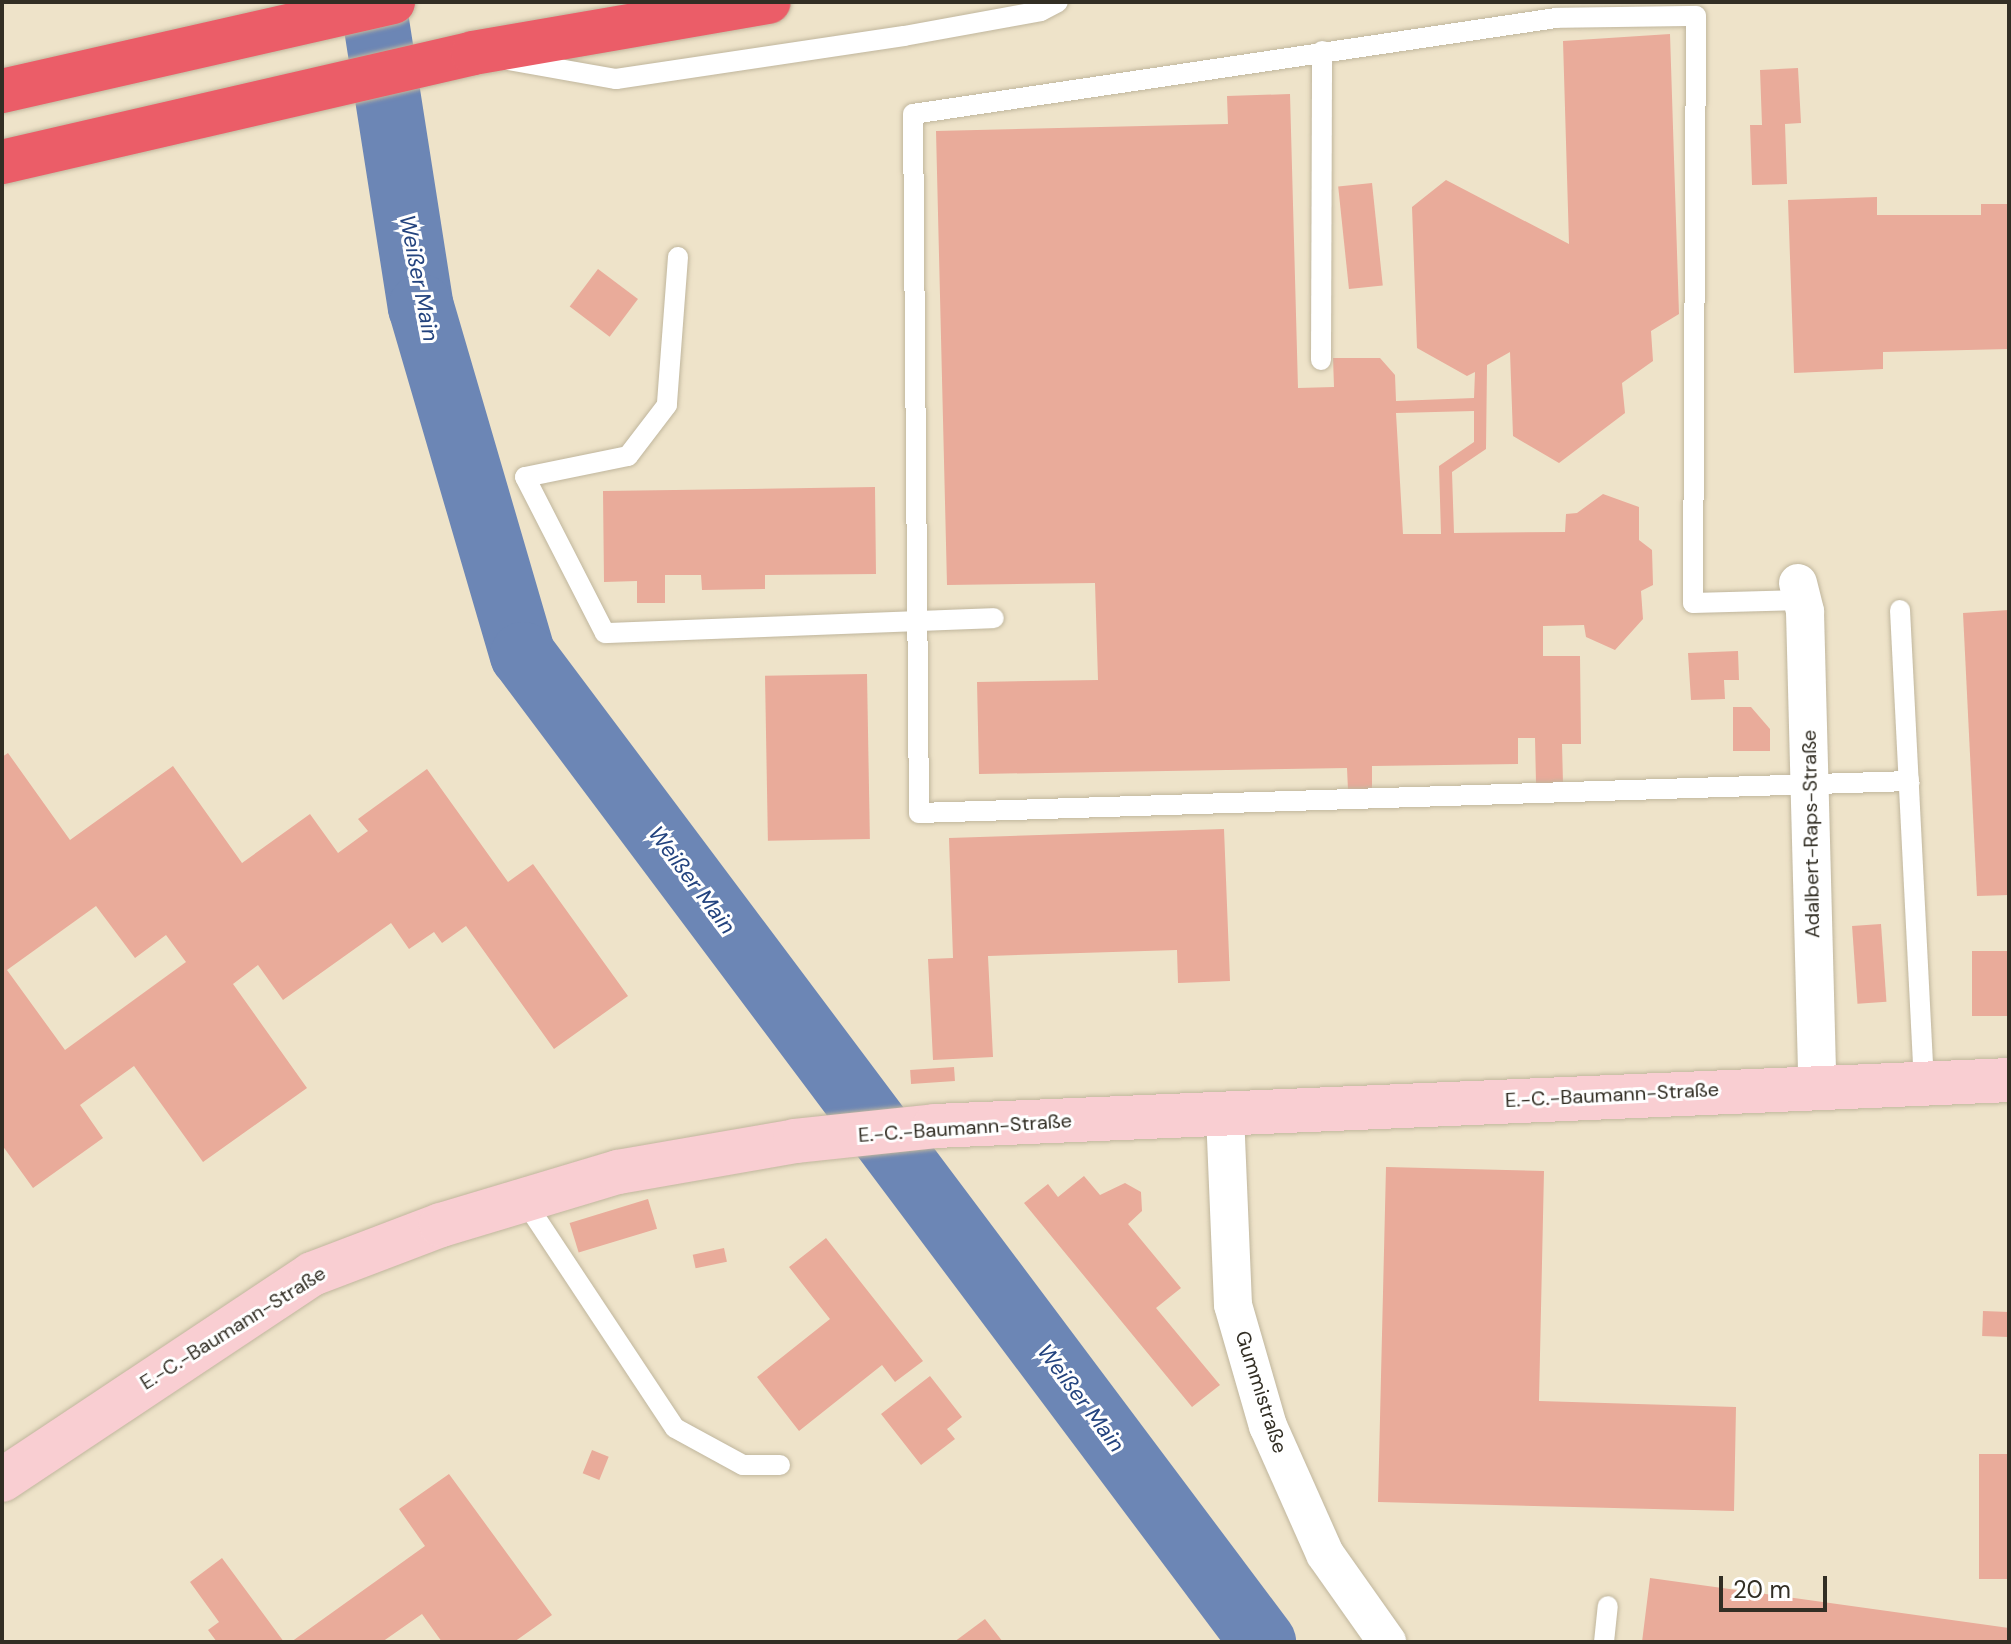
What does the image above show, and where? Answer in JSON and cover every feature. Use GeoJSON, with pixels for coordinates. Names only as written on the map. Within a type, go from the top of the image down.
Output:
{"type":"FeatureCollection","features":[{"type":"Feature","properties":{"kind":"highway"},"geometry":{"type":"LineString","coordinates":[[2,91],[393,2]]}},
{"type":"Feature","properties":{"kind":"highway"},"geometry":{"type":"LineString","coordinates":[[2,162],[473,53],[769,2]]}},
{"type":"Feature","properties":{"kind":"street","name":"Adalbert-Raps-Straße"},"geometry":{"type":"LineString","coordinates":[[1800,592],[1809,782],[1817,1086]]}},
{"type":"Feature","properties":{"kind":"street","name":"E.-C.-Baumann-Straße"},"geometry":{"type":"LineString","coordinates":[[2,1480],[312,1274],[441,1225],[618,1172],[795,1141],[935,1126],[2009,1080]]}},
{"type":"Feature","properties":{"kind":"street","name":"Gummistraße"},"geometry":{"type":"LineString","coordinates":[[1225,1114],[1233,1305],[1268,1426],[1325,1554],[1387,1642]]}},
{"type":"Feature","properties":{"kind":"lane"},"geometry":{"type":"LineString","coordinates":[[473,53],[616,79],[904,36],[1041,11],[1058,2]]}},
{"type":"Feature","properties":{"kind":"lane"},"geometry":{"type":"LineString","coordinates":[[1800,592],[1693,603],[1696,16],[1556,18],[913,114],[919,813],[1909,781]]}},
{"type":"Feature","properties":{"kind":"lane"},"geometry":{"type":"LineString","coordinates":[[1321,360],[1322,51]]}},
{"type":"Feature","properties":{"kind":"lane"},"geometry":{"type":"LineString","coordinates":[[678,257],[667,405],[628,456],[525,477],[605,633],[994,618]]}},
{"type":"Feature","properties":{"kind":"lane"},"geometry":{"type":"LineString","coordinates":[[1900,610],[1924,1083]]}},
{"type":"Feature","properties":{"kind":"lane"},"geometry":{"type":"LineString","coordinates":[[524,1200],[675,1428],[743,1465],[780,1465]]}},
{"type":"Feature","properties":{"kind":"lane"},"geometry":{"type":"LineString","coordinates":[[1604,1642],[1608,1606]]}},
{"type":"Feature","properties":{"kind":"building"},"geometry":{"type":"Polygon","coordinates":[[[1670,34],[1679,314],[1651,331],[1653,361],[1622,383],[1625,413],[1559,463],[1513,436],[1510,352],[1487,365],[1486,449],[1452,472],[1454,533],[1565,532],[1566,514],[1577,513],[1603,494],[1639,507],[1639,540],[1652,550],[1653,585],[1641,591],[1643,619],[1615,650],[1586,637],[1584,625],[1543,626],[1543,656],[1580,656],[1581,744],[1562,744],[1563,783],[1536,783],[1535,738],[1518,738],[1518,764],[1372,766],[1372,789],[1348,790],[1347,768],[979,774],[977,682],[1098,680],[1095,583],[947,585],[936,131],[1228,124],[1227,96],[1290,94],[1298,388],[1334,387],[1333,358],[1380,358],[1395,375],[1396,401],[1474,398],[1475,372],[1467,376],[1417,348],[1412,207],[1446,180],[1569,244],[1563,41],[1670,34]],[[1474,411],[1396,413],[1403,534],[1441,534],[1439,466],[1474,442],[1474,411]]]}},
{"type":"Feature","properties":{"kind":"building"},"geometry":{"type":"Polygon","coordinates":[[[1798,68],[1801,123],[1785,124],[1787,184],[1752,185],[1750,125],[1762,125],[1760,70],[1798,68]]]}},
{"type":"Feature","properties":{"kind":"building"},"geometry":{"type":"Polygon","coordinates":[[[1372,183],[1383,285],[1349,289],[1338,187],[1372,183]]]}},
{"type":"Feature","properties":{"kind":"building"},"geometry":{"type":"Polygon","coordinates":[[[1877,197],[1877,215],[1981,215],[1981,204],[2009,204],[2009,349],[1883,352],[1883,369],[1794,373],[1788,200],[1877,197]]]}},
{"type":"Feature","properties":{"kind":"building"},"geometry":{"type":"Polygon","coordinates":[[[598,269],[638,299],[610,337],[570,307],[598,269]]]}},
{"type":"Feature","properties":{"kind":"building"},"geometry":{"type":"Polygon","coordinates":[[[875,487],[876,574],[765,575],[765,589],[702,590],[701,575],[665,575],[665,603],[637,603],[637,581],[604,582],[603,491],[875,487]]]}},
{"type":"Feature","properties":{"kind":"building"},"geometry":{"type":"Polygon","coordinates":[[[2009,610],[2009,895],[1977,896],[1963,613],[2009,610]]]}},
{"type":"Feature","properties":{"kind":"building"},"geometry":{"type":"Polygon","coordinates":[[[1738,651],[1739,680],[1724,680],[1725,699],[1691,700],[1688,653],[1738,651]]]}},
{"type":"Feature","properties":{"kind":"building"},"geometry":{"type":"Polygon","coordinates":[[[867,674],[870,839],[768,841],[765,676],[867,674]]]}},
{"type":"Feature","properties":{"kind":"building"},"geometry":{"type":"Polygon","coordinates":[[[1733,707],[1751,707],[1770,729],[1770,751],[1733,751],[1733,707]]]}},
{"type":"Feature","properties":{"kind":"building"},"geometry":{"type":"Polygon","coordinates":[[[8,753],[70,840],[173,766],[242,863],[310,814],[338,853],[368,831],[358,819],[427,769],[508,882],[533,864],[628,996],[554,1049],[466,926],[442,943],[434,932],[409,949],[391,923],[283,1000],[258,965],[233,984],[307,1088],[203,1162],[134,1066],[80,1105],[103,1138],[33,1188],[2,1145],[2,757],[8,753]],[[96,906],[7,970],[65,1050],[186,962],[166,935],[135,958],[96,906]]]}},
{"type":"Feature","properties":{"kind":"building"},"geometry":{"type":"Polygon","coordinates":[[[1224,829],[1230,981],[1178,983],[1177,950],[988,956],[993,1057],[933,1060],[928,959],[953,958],[949,838],[1224,829]]]}},
{"type":"Feature","properties":{"kind":"building"},"geometry":{"type":"Polygon","coordinates":[[[1881,924],[1886,1002],[1858,1004],[1852,926],[1881,924]]]}},
{"type":"Feature","properties":{"kind":"building"},"geometry":{"type":"Polygon","coordinates":[[[1972,951],[2009,951],[2009,1016],[1972,1016],[1972,951]]]}},
{"type":"Feature","properties":{"kind":"building"},"geometry":{"type":"Polygon","coordinates":[[[954,1067],[955,1081],[911,1084],[910,1070],[954,1067]]]}},
{"type":"Feature","properties":{"kind":"building"},"geometry":{"type":"Polygon","coordinates":[[[1386,1167],[1544,1171],[1539,1401],[1736,1407],[1734,1511],[1378,1502],[1386,1167]]]}},
{"type":"Feature","properties":{"kind":"building"},"geometry":{"type":"Polygon","coordinates":[[[1084,1176],[1100,1195],[1125,1183],[1141,1192],[1142,1211],[1128,1224],[1181,1288],[1156,1308],[1220,1385],[1192,1407],[1024,1203],[1048,1184],[1058,1197],[1084,1176]]]}},
{"type":"Feature","properties":{"kind":"building"},"geometry":{"type":"Polygon","coordinates":[[[648,1199],[657,1229],[579,1253],[570,1223],[648,1199]]]}},
{"type":"Feature","properties":{"kind":"building"},"geometry":{"type":"Polygon","coordinates":[[[826,1238],[923,1361],[895,1382],[882,1365],[799,1431],[757,1377],[830,1319],[789,1267],[826,1238]]]}},
{"type":"Feature","properties":{"kind":"building"},"geometry":{"type":"Polygon","coordinates":[[[724,1248],[727,1262],[696,1268],[693,1255],[724,1248]]]}},
{"type":"Feature","properties":{"kind":"building"},"geometry":{"type":"Polygon","coordinates":[[[1983,1311],[2009,1312],[2008,1337],[1982,1336],[1983,1311]]]}},
{"type":"Feature","properties":{"kind":"building"},"geometry":{"type":"Polygon","coordinates":[[[930,1376],[962,1417],[947,1429],[955,1439],[921,1465],[881,1414],[930,1376]]]}},
{"type":"Feature","properties":{"kind":"building"},"geometry":{"type":"Polygon","coordinates":[[[592,1450],[609,1457],[599,1480],[583,1473],[592,1450]]]}},
{"type":"Feature","properties":{"kind":"building"},"geometry":{"type":"Polygon","coordinates":[[[1979,1454],[2009,1454],[2009,1579],[1979,1579],[1979,1454]]]}},
{"type":"Feature","properties":{"kind":"building"},"geometry":{"type":"Polygon","coordinates":[[[449,1474],[552,1615],[514,1642],[442,1642],[422,1614],[382,1642],[291,1642],[425,1546],[399,1509],[449,1474]]]}},
{"type":"Feature","properties":{"kind":"building"},"geometry":{"type":"Polygon","coordinates":[[[222,1558],[284,1642],[217,1642],[208,1630],[219,1622],[190,1582],[222,1558]]]}},
{"type":"Feature","properties":{"kind":"building"},"geometry":{"type":"Polygon","coordinates":[[[1650,1578],[2009,1628],[2009,1642],[1642,1642],[1650,1578]]]}},
{"type":"Feature","properties":{"kind":"building"},"geometry":{"type":"Polygon","coordinates":[[[985,1619],[1003,1642],[954,1642],[985,1619]]]}},
{"type":"Feature","properties":{"kind":"waterway","name":"Weißer Main"},"geometry":{"type":"LineString","coordinates":[[373,2],[421,307],[523,655],[1263,1642]]}}]}
